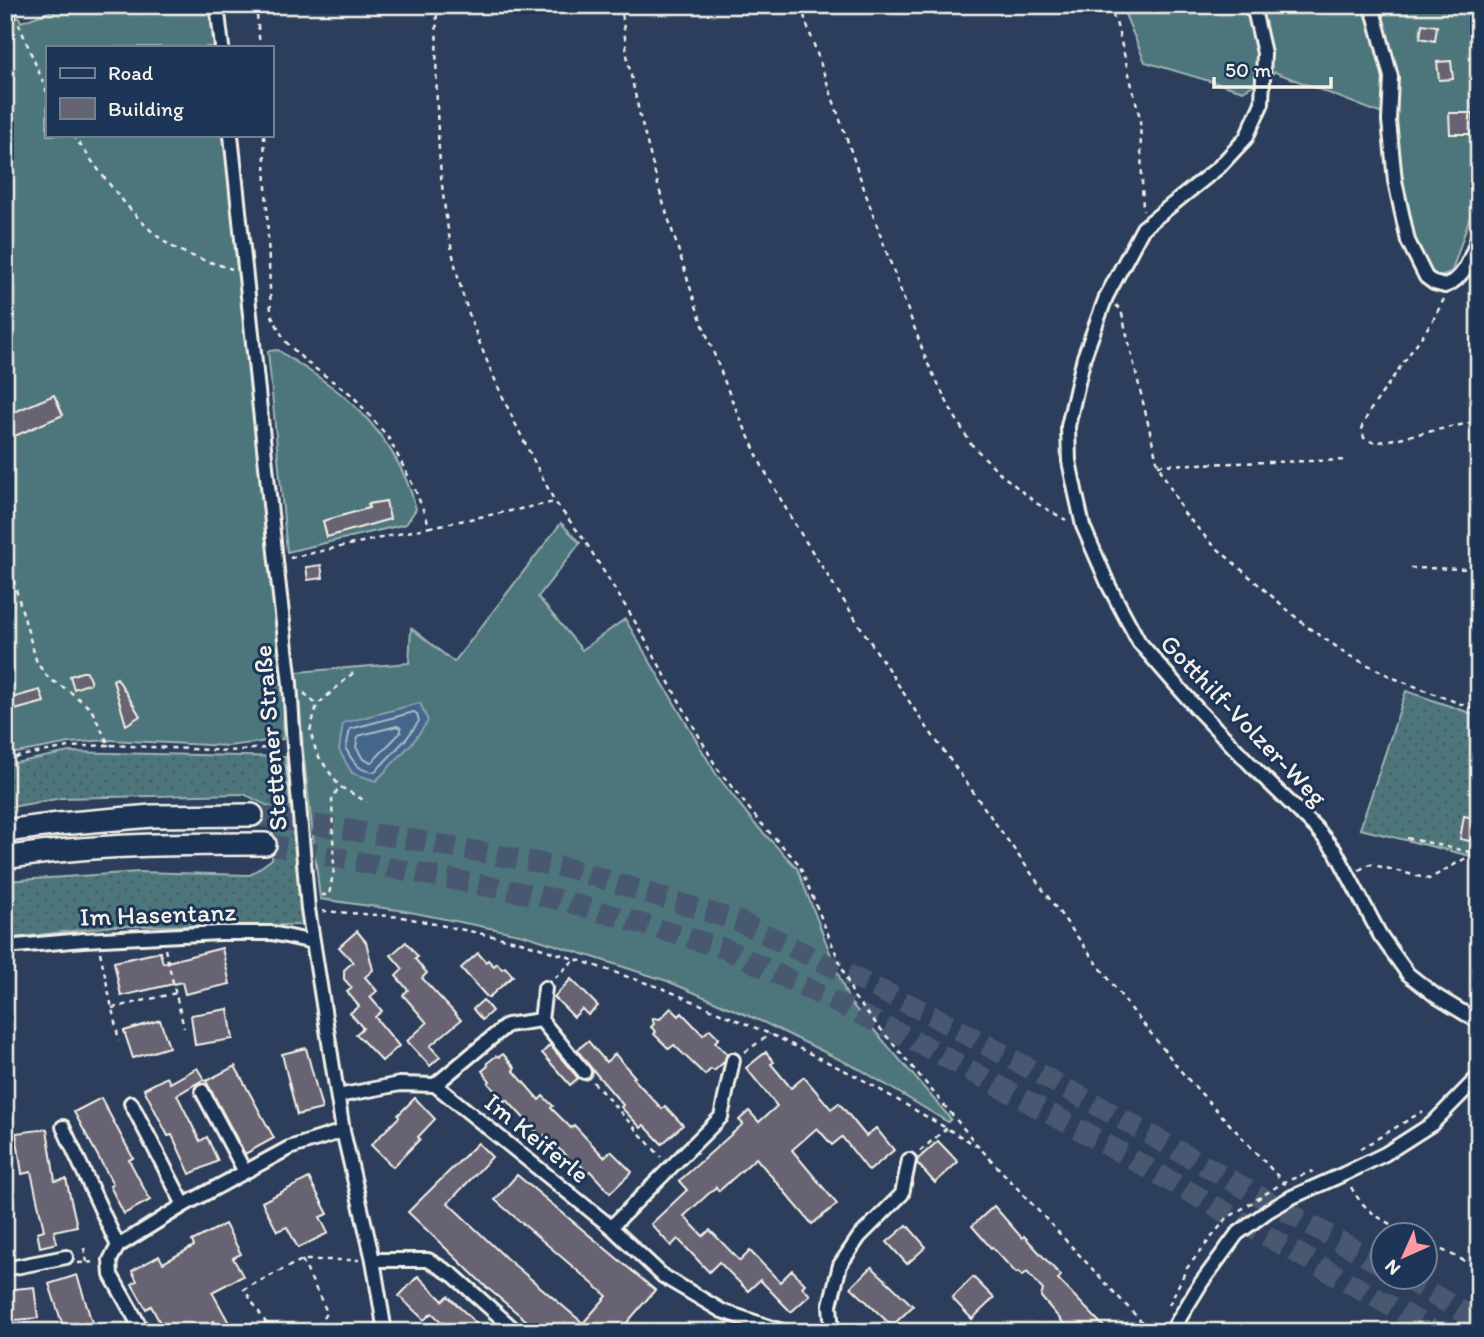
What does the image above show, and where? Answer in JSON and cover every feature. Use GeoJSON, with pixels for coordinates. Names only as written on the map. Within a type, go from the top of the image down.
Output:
{"type":"FeatureCollection","features":[{"type":"Feature","properties":{"kind":"highway"},"geometry":{"type":"LineString","coordinates":[[5,831],[152,816],[252,815]]}},
{"type":"Feature","properties":{"kind":"highway"},"geometry":{"type":"LineString","coordinates":[[5,858],[141,845],[265,844]]}},
{"type":"Feature","properties":{"kind":"street"},"geometry":{"type":"LineString","coordinates":[[217,5],[222,46]]}},
{"type":"Feature","properties":{"kind":"street","name":"Gotthilf-Volzer-Weg"},"geometry":{"type":"LineString","coordinates":[[1249,5],[1255,14],[1264,53],[1262,103],[1246,138],[1219,167],[1143,228],[1106,296],[1084,357],[1068,426],[1069,461],[1083,526],[1109,586],[1139,642],[1198,710],[1316,828],[1336,852],[1380,935],[1408,974],[1436,996],[1479,1022]]}},
{"type":"Feature","properties":{"kind":"street"},"geometry":{"type":"LineString","coordinates":[[1369,5],[1375,17],[1391,77],[1389,121],[1395,181],[1408,241],[1426,276],[1434,283],[1445,286],[1458,280],[1479,236]]}},
{"type":"Feature","properties":{"kind":"street","name":"Stettener Straße"},"geometry":{"type":"LineString","coordinates":[[231,136],[290,684],[313,942],[343,1131],[373,1260],[385,1332]]}},
{"type":"Feature","properties":{"kind":"street","name":"Im Hasentanz"},"geometry":{"type":"LineString","coordinates":[[5,947],[220,933],[272,933],[313,942]]}},
{"type":"Feature","properties":{"kind":"street"},"geometry":{"type":"LineString","coordinates":[[545,988],[541,1020],[584,1072]]}},
{"type":"Feature","properties":{"kind":"street"},"geometry":{"type":"LineString","coordinates":[[338,1096],[400,1084],[435,1085],[507,1026],[541,1020]]}},
{"type":"Feature","properties":{"kind":"street"},"geometry":{"type":"LineString","coordinates":[[611,1227],[721,1117],[733,1060]]}},
{"type":"Feature","properties":{"kind":"street"},"geometry":{"type":"LineString","coordinates":[[1171,1332],[1201,1283],[1237,1234],[1292,1197],[1385,1154],[1432,1124],[1479,1076]]}},
{"type":"Feature","properties":{"kind":"street","name":"Im Keiferle"},"geometry":{"type":"LineString","coordinates":[[435,1085],[611,1227],[663,1276],[722,1311],[785,1332]]}},
{"type":"Feature","properties":{"kind":"street"},"geometry":{"type":"LineString","coordinates":[[202,1091],[245,1172]]}},
{"type":"Feature","properties":{"kind":"street"},"geometry":{"type":"LineString","coordinates":[[131,1103],[184,1205]]}},
{"type":"Feature","properties":{"kind":"street"},"geometry":{"type":"LineString","coordinates":[[63,1127],[118,1246]]}},
{"type":"Feature","properties":{"kind":"street"},"geometry":{"type":"LineString","coordinates":[[143,1332],[111,1275],[110,1260],[118,1246],[184,1205],[289,1148],[343,1131]]}},
{"type":"Feature","properties":{"kind":"street"},"geometry":{"type":"LineString","coordinates":[[832,1332],[831,1305],[840,1265],[859,1237],[902,1194],[909,1160]]}},
{"type":"Feature","properties":{"kind":"street"},"geometry":{"type":"LineString","coordinates":[[5,1269],[66,1257]]}},
{"type":"Feature","properties":{"kind":"street"},"geometry":{"type":"LineString","coordinates":[[373,1260],[428,1260],[453,1275],[517,1332]]}},
{"type":"Feature","properties":{"kind":"path"},"geometry":{"type":"LineString","coordinates":[[11,5],[46,90]]}},
{"type":"Feature","properties":{"kind":"path"},"geometry":{"type":"LineString","coordinates":[[256,5],[260,46]]}},
{"type":"Feature","properties":{"kind":"path"},"geometry":{"type":"LineString","coordinates":[[438,5],[437,74],[443,187],[451,243],[462,290],[494,376],[555,502],[583,538],[634,621],[717,768],[758,820],[799,864],[854,997],[979,1147],[1151,1332]]}},
{"type":"Feature","properties":{"kind":"path"},"geometry":{"type":"LineString","coordinates":[[621,5],[628,62],[640,116],[659,190],[698,312],[731,398],[762,466],[782,500],[918,715],[1056,908],[1185,1076],[1284,1182],[1318,1169]]}},
{"type":"Feature","properties":{"kind":"path"},"geometry":{"type":"LineString","coordinates":[[802,5],[881,238],[927,362],[950,408],[971,444],[1002,475],[1036,503],[1063,519],[1083,526]]}},
{"type":"Feature","properties":{"kind":"path"},"geometry":{"type":"LineString","coordinates":[[1108,5],[1116,22],[1140,118],[1143,228]]}},
{"type":"Feature","properties":{"kind":"path"},"geometry":{"type":"LineString","coordinates":[[75,136],[133,212],[161,239],[181,251],[233,270],[245,271]]}},
{"type":"Feature","properties":{"kind":"path"},"geometry":{"type":"LineString","coordinates":[[264,136],[271,314],[285,341],[306,362],[352,395],[388,437],[414,487],[430,527]]}},
{"type":"Feature","properties":{"kind":"path"},"geometry":{"type":"LineString","coordinates":[[1452,284],[1433,320],[1369,412],[1362,427],[1364,438],[1372,443],[1380,442],[1479,421]]}},
{"type":"Feature","properties":{"kind":"path"},"geometry":{"type":"LineString","coordinates":[[1106,296],[1121,310],[1158,465],[1184,513],[1211,544],[1306,626],[1350,656],[1396,679],[1479,711]]}},
{"type":"Feature","properties":{"kind":"path"},"geometry":{"type":"LineString","coordinates":[[1158,465],[1348,460]]}},
{"type":"Feature","properties":{"kind":"path"},"geometry":{"type":"LineString","coordinates":[[276,561],[555,502]]}},
{"type":"Feature","properties":{"kind":"path"},"geometry":{"type":"LineString","coordinates":[[5,551],[37,663],[49,680],[68,690],[91,709],[109,745]]}},
{"type":"Feature","properties":{"kind":"path"},"geometry":{"type":"LineString","coordinates":[[1410,568],[1479,569]]}},
{"type":"Feature","properties":{"kind":"path"},"geometry":{"type":"LineString","coordinates":[[353,673],[317,705],[310,731],[317,754],[339,786],[367,802]]}},
{"type":"Feature","properties":{"kind":"path"},"geometry":{"type":"LineString","coordinates":[[5,759],[69,747],[109,745],[228,751],[294,746]]}},
{"type":"Feature","properties":{"kind":"path"},"geometry":{"type":"LineString","coordinates":[[307,894],[329,895],[334,869],[332,800],[339,786]]}},
{"type":"Feature","properties":{"kind":"path"},"geometry":{"type":"LineString","coordinates":[[1349,875],[1370,864],[1429,880],[1475,853],[1406,838]]}},
{"type":"Feature","properties":{"kind":"path"},"geometry":{"type":"LineString","coordinates":[[309,909],[402,917],[521,942],[664,989],[770,1034],[858,1077],[979,1147]]}},
{"type":"Feature","properties":{"kind":"path"},"geometry":{"type":"LineString","coordinates":[[162,936],[184,1028]]}},
{"type":"Feature","properties":{"kind":"path"},"geometry":{"type":"LineString","coordinates":[[97,939],[119,1041]]}},
{"type":"Feature","properties":{"kind":"path"},"geometry":{"type":"LineString","coordinates":[[545,988],[575,959]]}},
{"type":"Feature","properties":{"kind":"path"},"geometry":{"type":"LineString","coordinates":[[112,1007],[176,993]]}},
{"type":"Feature","properties":{"kind":"path"},"geometry":{"type":"LineString","coordinates":[[733,1060],[770,1034]]}},
{"type":"Feature","properties":{"kind":"path"},"geometry":{"type":"LineString","coordinates":[[1468,1067],[1474,1059],[1479,1042]]}},
{"type":"Feature","properties":{"kind":"path"},"geometry":{"type":"LineString","coordinates":[[584,1072],[670,1168]]}},
{"type":"Feature","properties":{"kind":"path"},"geometry":{"type":"LineString","coordinates":[[1351,1154],[1423,1111]]}},
{"type":"Feature","properties":{"kind":"path"},"geometry":{"type":"LineString","coordinates":[[925,1146],[947,1128]]}},
{"type":"Feature","properties":{"kind":"path"},"geometry":{"type":"LineString","coordinates":[[1344,1174],[1358,1201],[1388,1222]]}},
{"type":"Feature","properties":{"kind":"path"},"geometry":{"type":"LineString","coordinates":[[84,1248],[87,1263]]}},
{"type":"Feature","properties":{"kind":"path"},"geometry":{"type":"LineString","coordinates":[[1438,1248],[1479,1268]]}},
{"type":"Feature","properties":{"kind":"path"},"geometry":{"type":"LineString","coordinates":[[66,1257],[78,1263],[110,1260]]}},
{"type":"Feature","properties":{"kind":"path"},"geometry":{"type":"LineString","coordinates":[[272,1332],[244,1289],[302,1260],[373,1260]]}},
{"type":"Feature","properties":{"kind":"path"},"geometry":{"type":"LineString","coordinates":[[302,1260],[327,1312],[314,1332]]}},
{"type":"Feature","properties":{"kind":"green space"},"geometry":{"type":"Polygon","coordinates":[[[5,5],[14,5],[21,22],[69,5],[215,5],[219,46],[46,46],[46,136],[227,136],[285,681],[283,739],[228,746],[108,740],[70,743],[5,755],[5,5]]]}},
{"type":"Feature","properties":{"kind":"green space"},"geometry":{"type":"Polygon","coordinates":[[[1121,5],[1479,5],[1479,189],[1452,271],[1441,277],[1430,274],[1414,236],[1395,119],[1275,72],[1243,91],[1145,62],[1121,5]]]}},
{"type":"Feature","properties":{"kind":"green space"},"geometry":{"type":"Polygon","coordinates":[[[278,350],[340,393],[381,436],[399,464],[412,494],[416,509],[406,524],[287,552],[268,351],[278,350]]]}},
{"type":"Feature","properties":{"kind":"green space"},"geometry":{"type":"Polygon","coordinates":[[[561,523],[580,543],[538,597],[582,650],[625,619],[716,774],[755,824],[797,868],[849,1001],[951,1119],[948,1122],[861,1070],[765,1023],[667,981],[524,935],[405,911],[320,899],[297,672],[409,663],[411,628],[454,662],[561,523]]]}},
{"type":"Feature","properties":{"kind":"green space"},"geometry":{"type":"Polygon","coordinates":[[[1406,691],[1479,716],[1479,858],[1360,829],[1406,691]]]}},
{"type":"Feature","properties":{"kind":"green space"},"geometry":{"type":"Polygon","coordinates":[[[69,752],[285,757],[303,925],[114,926],[5,939],[5,881],[139,872],[250,875],[272,859],[274,809],[244,794],[62,798],[5,808],[5,765],[69,752]]]}},
{"type":"Feature","properties":{"kind":"water"},"geometry":{"type":"Polygon","coordinates":[[[420,703],[428,721],[413,742],[376,781],[352,773],[339,750],[343,723],[420,703]]]}},
{"type":"Feature","properties":{"kind":"building"},"geometry":{"type":"Polygon","coordinates":[[[1422,24],[1437,26],[1435,41],[1420,38],[1422,24]]]}},
{"type":"Feature","properties":{"kind":"building"},"geometry":{"type":"Polygon","coordinates":[[[1451,61],[1453,79],[1439,80],[1437,62],[1451,61]]]}},
{"type":"Feature","properties":{"kind":"building"},"geometry":{"type":"Polygon","coordinates":[[[1449,113],[1473,113],[1474,134],[1450,134],[1449,113]]]}},
{"type":"Feature","properties":{"kind":"building"},"geometry":{"type":"Polygon","coordinates":[[[54,395],[63,415],[8,439],[5,416],[54,395]]]}},
{"type":"Feature","properties":{"kind":"building"},"geometry":{"type":"Polygon","coordinates":[[[386,501],[390,519],[327,537],[323,521],[369,508],[368,504],[386,501]]]}},
{"type":"Feature","properties":{"kind":"building"},"geometry":{"type":"Polygon","coordinates":[[[321,565],[323,578],[308,580],[306,567],[321,565]]]}},
{"type":"Feature","properties":{"kind":"building"},"geometry":{"type":"Polygon","coordinates":[[[87,672],[91,683],[74,689],[70,676],[87,672]]]}},
{"type":"Feature","properties":{"kind":"building"},"geometry":{"type":"Polygon","coordinates":[[[117,678],[140,716],[126,725],[113,680],[117,678]]]}},
{"type":"Feature","properties":{"kind":"building"},"geometry":{"type":"Polygon","coordinates":[[[40,690],[44,702],[11,711],[8,699],[40,690]]]}},
{"type":"Feature","properties":{"kind":"building"},"geometry":{"type":"Polygon","coordinates":[[[1464,816],[1479,819],[1479,843],[1460,839],[1464,816]]]}},
{"type":"Feature","properties":{"kind":"building"},"geometry":{"type":"Polygon","coordinates":[[[357,931],[366,942],[373,970],[365,977],[377,991],[370,997],[382,1011],[375,1017],[399,1046],[382,1061],[356,1034],[363,1028],[350,1013],[359,1006],[347,992],[352,988],[344,979],[344,970],[353,962],[339,947],[357,931]]]}},
{"type":"Feature","properties":{"kind":"building"},"geometry":{"type":"Polygon","coordinates":[[[406,942],[427,973],[422,978],[461,1020],[430,1046],[440,1057],[430,1066],[407,1041],[427,1023],[403,995],[408,990],[396,976],[403,969],[391,955],[406,942]]]}},
{"type":"Feature","properties":{"kind":"building"},"geometry":{"type":"Polygon","coordinates":[[[222,948],[230,984],[185,994],[182,982],[121,996],[114,962],[160,952],[163,963],[222,948]]]}},
{"type":"Feature","properties":{"kind":"building"},"geometry":{"type":"Polygon","coordinates":[[[478,953],[486,962],[488,960],[494,966],[497,963],[502,969],[505,967],[513,976],[488,998],[461,968],[478,953]]]}},
{"type":"Feature","properties":{"kind":"building"},"geometry":{"type":"Polygon","coordinates":[[[571,979],[598,1006],[588,1015],[582,1009],[574,1017],[554,997],[571,979]]]}},
{"type":"Feature","properties":{"kind":"building"},"geometry":{"type":"Polygon","coordinates":[[[483,1000],[492,1011],[482,1020],[473,1009],[483,1000]]]}},
{"type":"Feature","properties":{"kind":"building"},"geometry":{"type":"Polygon","coordinates":[[[671,1008],[679,1016],[682,1013],[703,1035],[710,1029],[719,1038],[715,1042],[727,1054],[724,1062],[714,1071],[711,1069],[705,1075],[674,1045],[669,1049],[654,1034],[656,1032],[651,1027],[654,1024],[652,1018],[660,1019],[671,1008]]]}},
{"type":"Feature","properties":{"kind":"building"},"geometry":{"type":"Polygon","coordinates":[[[228,1009],[233,1039],[195,1045],[191,1015],[228,1009]]]}},
{"type":"Feature","properties":{"kind":"building"},"geometry":{"type":"Polygon","coordinates":[[[160,1020],[169,1047],[133,1058],[124,1031],[160,1020]]]}},
{"type":"Feature","properties":{"kind":"building"},"geometry":{"type":"Polygon","coordinates":[[[588,1041],[606,1062],[615,1054],[662,1109],[665,1106],[683,1125],[662,1144],[644,1125],[641,1128],[621,1107],[623,1105],[577,1050],[588,1041]]]}},
{"type":"Feature","properties":{"kind":"building"},"geometry":{"type":"Polygon","coordinates":[[[550,1045],[578,1078],[570,1085],[542,1053],[550,1045]]]}},
{"type":"Feature","properties":{"kind":"building"},"geometry":{"type":"Polygon","coordinates":[[[306,1048],[322,1109],[297,1115],[282,1054],[306,1048]]]}},
{"type":"Feature","properties":{"kind":"building"},"geometry":{"type":"Polygon","coordinates":[[[766,1052],[774,1062],[771,1064],[791,1088],[804,1077],[831,1109],[839,1103],[866,1136],[876,1128],[894,1150],[869,1171],[842,1137],[832,1145],[817,1128],[792,1150],[837,1204],[812,1224],[756,1158],[719,1191],[716,1187],[684,1216],[703,1236],[710,1230],[740,1261],[750,1251],[780,1282],[792,1270],[805,1284],[802,1287],[810,1295],[791,1312],[760,1280],[748,1291],[719,1262],[709,1272],[678,1239],[671,1246],[651,1224],[687,1190],[679,1181],[743,1124],[739,1120],[749,1111],[759,1122],[777,1106],[746,1068],[766,1052]]]}},
{"type":"Feature","properties":{"kind":"building"},"geometry":{"type":"Polygon","coordinates":[[[503,1054],[539,1100],[543,1096],[571,1128],[574,1125],[604,1157],[611,1151],[632,1172],[610,1193],[590,1171],[587,1173],[578,1162],[575,1165],[545,1135],[542,1138],[488,1083],[490,1081],[482,1071],[488,1066],[487,1063],[503,1054]]]}},
{"type":"Feature","properties":{"kind":"building"},"geometry":{"type":"Polygon","coordinates":[[[235,1066],[274,1138],[245,1154],[206,1081],[235,1066]]]}},
{"type":"Feature","properties":{"kind":"building"},"geometry":{"type":"Polygon","coordinates":[[[197,1068],[204,1079],[177,1095],[200,1141],[207,1137],[218,1161],[190,1174],[172,1135],[168,1136],[144,1089],[167,1077],[170,1083],[197,1068]]]}},
{"type":"Feature","properties":{"kind":"building"},"geometry":{"type":"Polygon","coordinates":[[[101,1098],[133,1158],[129,1160],[150,1200],[124,1214],[110,1186],[113,1184],[74,1112],[101,1098]]]}},
{"type":"Feature","properties":{"kind":"building"},"geometry":{"type":"Polygon","coordinates":[[[415,1098],[435,1119],[393,1167],[371,1145],[415,1098]]]}},
{"type":"Feature","properties":{"kind":"building"},"geometry":{"type":"Polygon","coordinates":[[[47,1129],[55,1181],[66,1179],[77,1226],[54,1231],[57,1243],[40,1247],[37,1232],[44,1230],[31,1172],[22,1174],[16,1133],[47,1129]]]}},
{"type":"Feature","properties":{"kind":"building"},"geometry":{"type":"Polygon","coordinates":[[[938,1141],[958,1162],[935,1183],[917,1163],[938,1141]]]}},
{"type":"Feature","properties":{"kind":"building"},"geometry":{"type":"Polygon","coordinates":[[[478,1143],[492,1157],[448,1203],[506,1258],[583,1323],[607,1296],[495,1200],[517,1175],[655,1290],[619,1332],[540,1332],[485,1286],[408,1212],[478,1143]]]}},
{"type":"Feature","properties":{"kind":"building"},"geometry":{"type":"Polygon","coordinates":[[[309,1178],[328,1214],[320,1217],[328,1233],[298,1248],[287,1227],[277,1231],[262,1202],[309,1178]]]}},
{"type":"Feature","properties":{"kind":"building"},"geometry":{"type":"Polygon","coordinates":[[[994,1206],[1061,1276],[1058,1279],[1109,1332],[1071,1332],[1041,1297],[1043,1290],[1027,1272],[1022,1276],[1016,1273],[991,1248],[972,1226],[994,1206]]]}},
{"type":"Feature","properties":{"kind":"building"},"geometry":{"type":"Polygon","coordinates":[[[225,1224],[241,1254],[233,1258],[243,1276],[212,1292],[234,1332],[220,1332],[214,1321],[195,1332],[165,1332],[151,1306],[146,1309],[132,1284],[137,1281],[132,1271],[159,1256],[163,1263],[194,1246],[192,1241],[225,1224]]]}},
{"type":"Feature","properties":{"kind":"building"},"geometry":{"type":"Polygon","coordinates":[[[907,1225],[926,1247],[907,1264],[887,1242],[907,1225]]]}},
{"type":"Feature","properties":{"kind":"building"},"geometry":{"type":"Polygon","coordinates":[[[872,1267],[913,1306],[892,1326],[851,1287],[872,1267]]]}},
{"type":"Feature","properties":{"kind":"building"},"geometry":{"type":"Polygon","coordinates":[[[77,1275],[95,1332],[65,1332],[49,1284],[77,1275]]]}},
{"type":"Feature","properties":{"kind":"building"},"geometry":{"type":"Polygon","coordinates":[[[418,1276],[443,1301],[448,1296],[479,1326],[474,1332],[452,1332],[432,1313],[424,1320],[399,1296],[418,1276]]]}},
{"type":"Feature","properties":{"kind":"building"},"geometry":{"type":"Polygon","coordinates":[[[973,1277],[994,1298],[972,1319],[952,1298],[973,1277]]]}},
{"type":"Feature","properties":{"kind":"building"},"geometry":{"type":"Polygon","coordinates":[[[34,1287],[38,1318],[5,1321],[5,1290],[34,1287]]]}},
{"type":"Feature","properties":{"kind":"tunnel"},"geometry":{"type":"LineString","coordinates":[[252,815],[415,840],[572,869],[740,922],[931,1015],[1368,1257]]}},
{"type":"Feature","properties":{"kind":"tunnel"},"geometry":{"type":"LineString","coordinates":[[265,844],[561,900],[726,949],[921,1044],[1086,1133],[1436,1332]]}},
{"type":"Feature","properties":{"kind":"tunnel"},"geometry":{"type":"LineString","coordinates":[[1428,1292],[1479,1321]]}}]}
